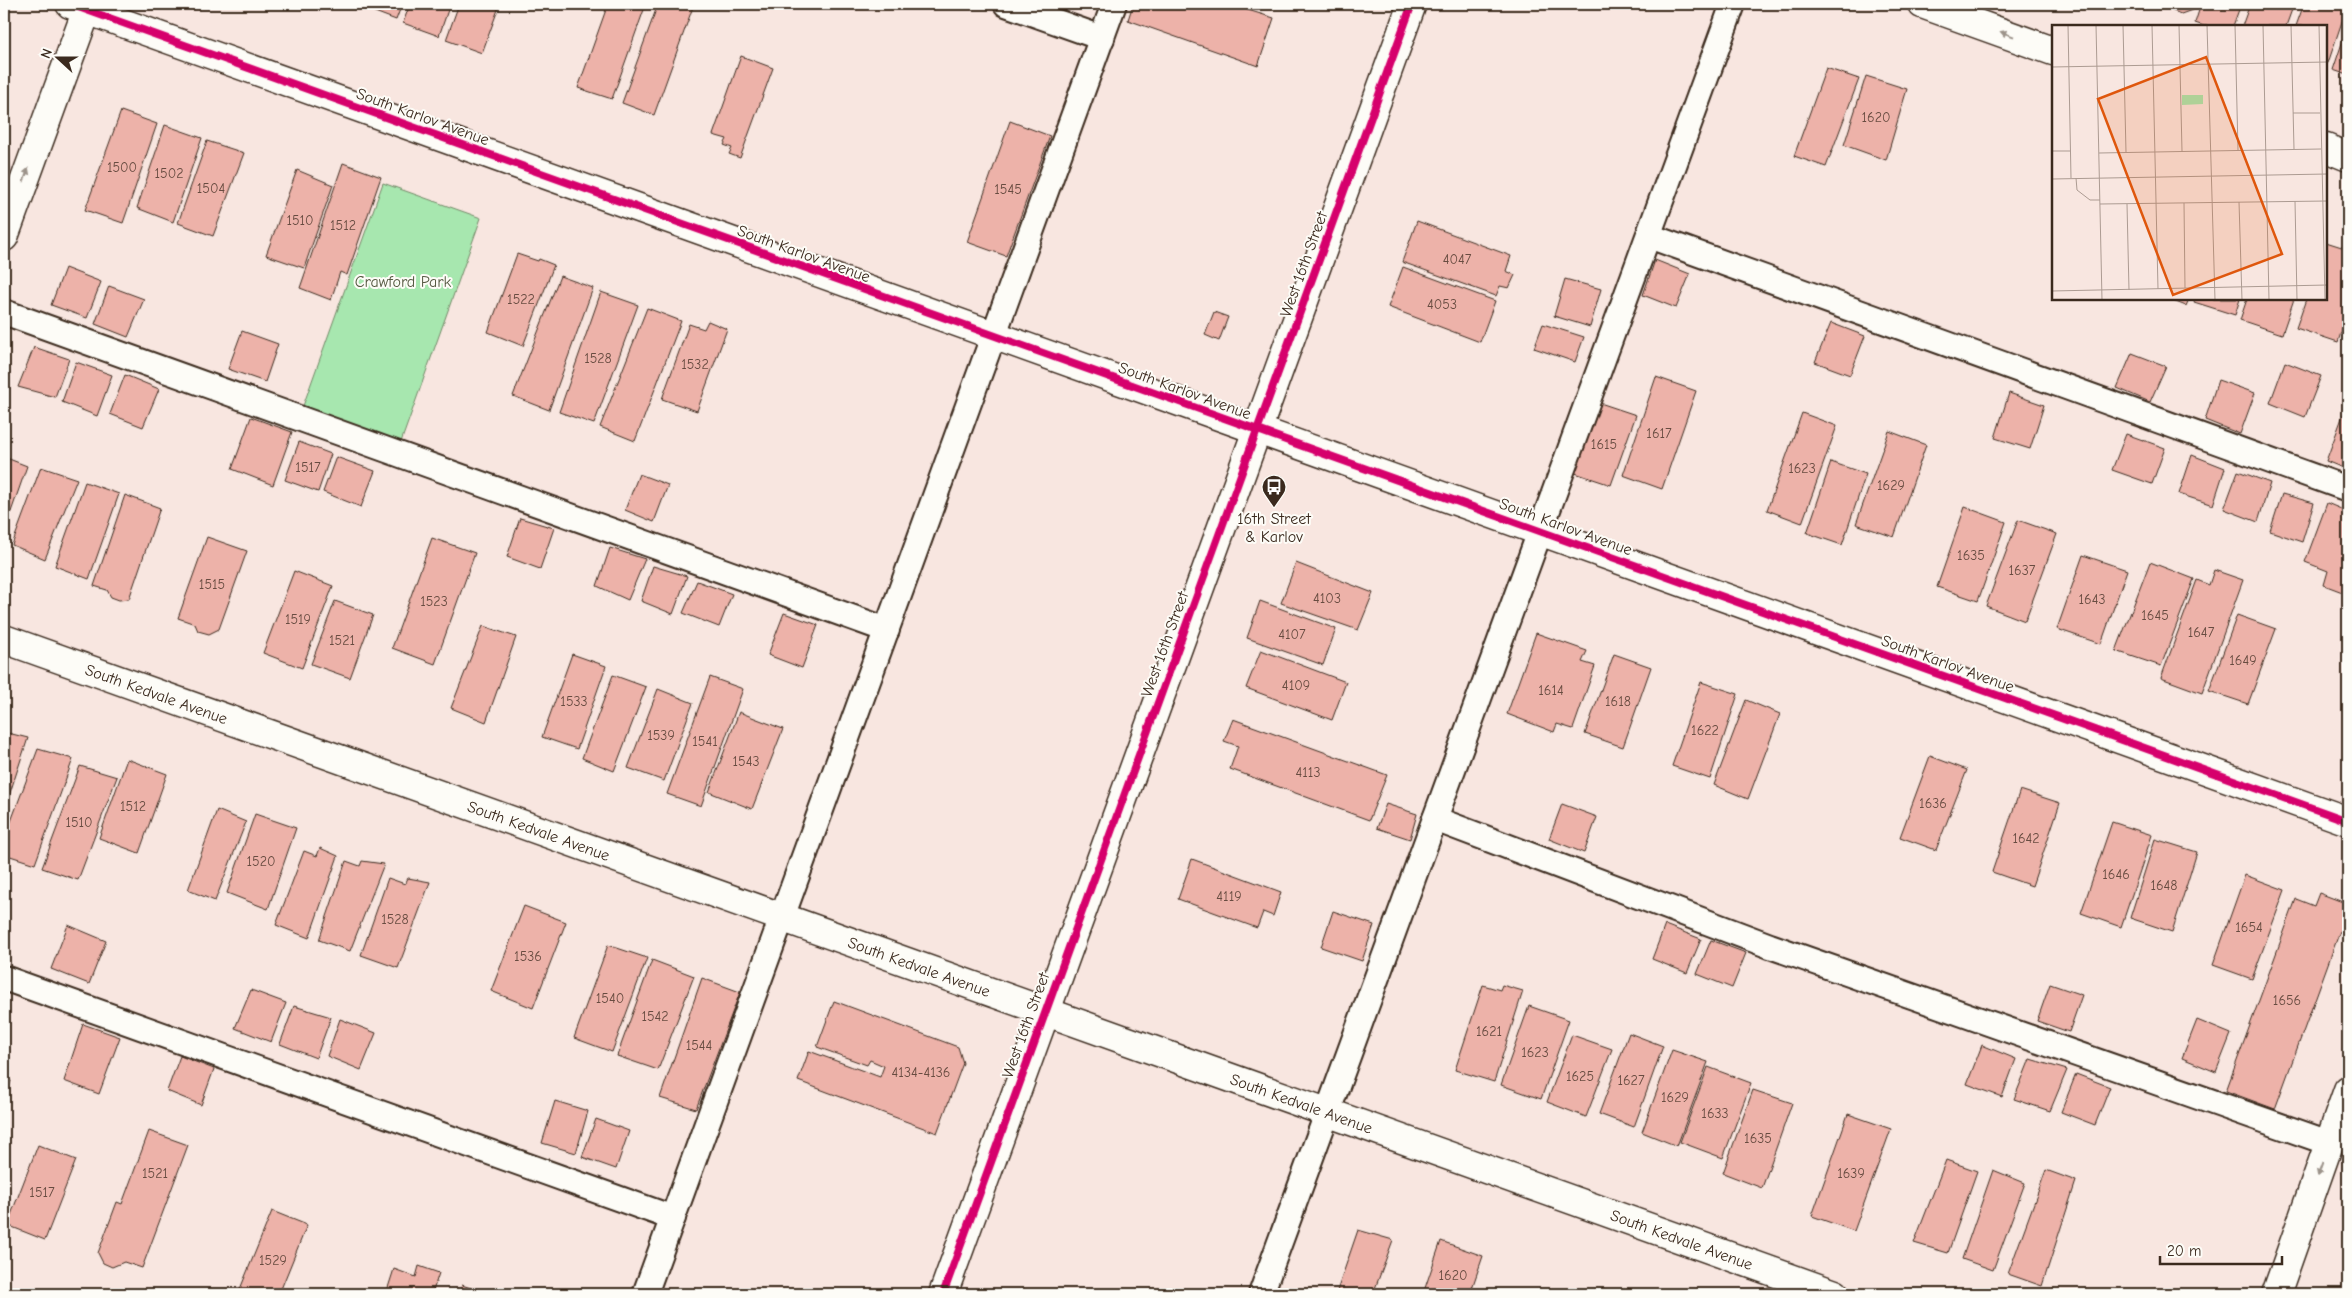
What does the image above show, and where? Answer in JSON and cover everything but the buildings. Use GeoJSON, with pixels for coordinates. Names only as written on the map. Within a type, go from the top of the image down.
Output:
{"type":"FeatureCollection","features":[{"type":"Feature","properties":{"kind":"street","name":"West 16th Street"},"geometry":{"type":"LineString","coordinates":[[943,1294],[1412,4]]}},
{"type":"Feature","properties":{"kind":"street"},"geometry":{"type":"LineString","coordinates":[[1922,4],[2052,51]]}},
{"type":"Feature","properties":{"kind":"street","name":"South Karlov Avenue"},"geometry":{"type":"LineString","coordinates":[[82,6],[1256,430],[2348,821]]}},
{"type":"Feature","properties":{"kind":"street"},"geometry":{"type":"LineString","coordinates":[[4,237],[82,6]]}},
{"type":"Feature","properties":{"kind":"street"},"geometry":{"type":"LineString","coordinates":[[2327,148],[2348,156]]}},
{"type":"Feature","properties":{"kind":"street","name":"South Kedvale Avenue"},"geometry":{"type":"LineString","coordinates":[[4,639],[1835,1294]]}},
{"type":"Feature","properties":{"kind":"street"},"geometry":{"type":"LineString","coordinates":[[2276,1294],[2348,1090]]}},
{"type":"Feature","properties":{"kind":"lane"},"geometry":{"type":"LineString","coordinates":[[1006,4],[1102,38]]}},
{"type":"Feature","properties":{"kind":"lane"},"geometry":{"type":"LineString","coordinates":[[645,1294],[1114,4]]}},
{"type":"Feature","properties":{"kind":"lane"},"geometry":{"type":"LineString","coordinates":[[1261,1294],[1539,531],[1734,4]]}},
{"type":"Feature","properties":{"kind":"lane"},"geometry":{"type":"LineString","coordinates":[[1649,236],[2348,489]]}},
{"type":"Feature","properties":{"kind":"lane"},"geometry":{"type":"LineString","coordinates":[[4,312],[887,630]]}},
{"type":"Feature","properties":{"kind":"lane"},"geometry":{"type":"LineString","coordinates":[[1435,819],[1770,946],[2329,1143]]}},
{"type":"Feature","properties":{"kind":"lane"},"geometry":{"type":"LineString","coordinates":[[4,978],[673,1218]]}},
{"type":"Feature","properties":{"kind":"green space","name":"Crawford Park"},"geometry":{"type":"Polygon","coordinates":[[[383,183],[481,218],[401,442],[303,406],[383,183]]]}},
{"type":"Feature","properties":{"kind":"cycle path"},"geometry":{"type":"LineString","coordinates":[[70,4],[2348,821]]}},
{"type":"Feature","properties":{"kind":"cycle path"},"geometry":{"type":"LineString","coordinates":[[943,1294],[1412,4]]}},
{"type":"Feature","properties":{"kind":"place","name":"16th Street & Karlov"},"geometry":{"type":"Point","coordinates":[1274,508]}}]}
